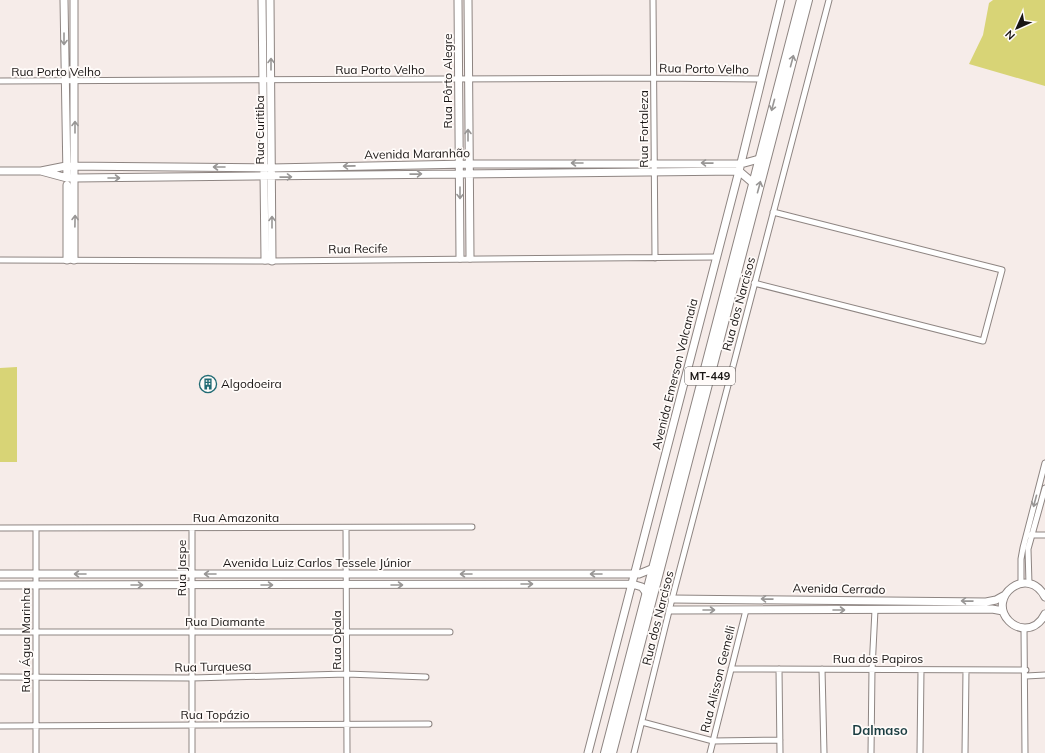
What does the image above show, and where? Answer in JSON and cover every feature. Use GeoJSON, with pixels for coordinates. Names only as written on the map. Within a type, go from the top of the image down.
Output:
{"type":"FeatureCollection","features":[{"type":"Feature","properties":{"kind":"main road","name":"MT-449"},"geometry":{"type":"LineString","coordinates":[[612,753],[808,0]]}},
{"type":"Feature","properties":{"kind":"main road","name":"MT-449"},"geometry":{"type":"LineString","coordinates":[[605,753],[753,183],[798,2]]}},
{"type":"Feature","properties":{"kind":"street"},"geometry":{"type":"LineString","coordinates":[[64,0],[66,166],[71,260]]}},
{"type":"Feature","properties":{"kind":"street"},"geometry":{"type":"LineString","coordinates":[[71,260],[75,178],[74,0]]}},
{"type":"Feature","properties":{"kind":"street","name":"Rua Curitiba"},"geometry":{"type":"LineString","coordinates":[[262,0],[263,81],[268,168]]}},
{"type":"Feature","properties":{"kind":"street","name":"Rua Curitiba"},"geometry":{"type":"LineString","coordinates":[[269,261],[268,168],[271,81],[270,0]]}},
{"type":"Feature","properties":{"kind":"street","name":"Rua Pôrto Alegre"},"geometry":{"type":"LineString","coordinates":[[458,0],[460,258]]}},
{"type":"Feature","properties":{"kind":"street","name":"Rua Pôrto Alegre"},"geometry":{"type":"LineString","coordinates":[[468,0],[468,173],[470,258]]}},
{"type":"Feature","properties":{"kind":"street","name":"Rua Fortaleza"},"geometry":{"type":"LineString","coordinates":[[653,0],[655,258]]}},
{"type":"Feature","properties":{"kind":"street","name":"Avenida Emerson Valcanaia"},"geometry":{"type":"LineString","coordinates":[[588,753],[740,168],[760,79],[781,0]]}},
{"type":"Feature","properties":{"kind":"street","name":"Rua dos Narcisos"},"geometry":{"type":"LineString","coordinates":[[634,753],[754,282],[829,0]]}},
{"type":"Feature","properties":{"kind":"street"},"geometry":{"type":"LineString","coordinates":[[459,28],[468,28]]}},
{"type":"Feature","properties":{"kind":"street","name":"Rua Porto Velho"},"geometry":{"type":"LineString","coordinates":[[0,81],[75,82],[654,78],[760,79]]}},
{"type":"Feature","properties":{"kind":"street","name":"Avenida Maranhão"},"geometry":{"type":"LineString","coordinates":[[41,171],[67,181],[75,178],[654,172],[740,168],[759,159]]}},
{"type":"Feature","properties":{"kind":"street","name":"Avenida Maranhão"},"geometry":{"type":"LineString","coordinates":[[41,171],[66,166],[268,168],[459,164],[654,163],[740,168]]}},
{"type":"Feature","properties":{"kind":"street"},"geometry":{"type":"LineString","coordinates":[[740,168],[753,183]]}},
{"type":"Feature","properties":{"kind":"street"},"geometry":{"type":"LineString","coordinates":[[0,171],[41,171]]}},
{"type":"Feature","properties":{"kind":"street"},"geometry":{"type":"LineString","coordinates":[[754,282],[983,341],[1002,270],[773,212]]}},
{"type":"Feature","properties":{"kind":"street","name":"Rua Recife"},"geometry":{"type":"LineString","coordinates":[[0,260],[269,261],[460,258],[716,257]]}},
{"type":"Feature","properties":{"kind":"street"},"geometry":{"type":"LineString","coordinates":[[1045,463],[1044,472],[1026,535],[1021,559],[1021,584],[1029,584],[1040,589],[1045,597]]}},
{"type":"Feature","properties":{"kind":"street"},"geometry":{"type":"LineString","coordinates":[[1029,584],[1027,562],[1032,535],[1045,488]]}},
{"type":"Feature","properties":{"kind":"street","name":"Rua Amazonita"},"geometry":{"type":"LineString","coordinates":[[0,528],[472,528]]}},
{"type":"Feature","properties":{"kind":"street","name":"Rua Água Marinha"},"geometry":{"type":"LineString","coordinates":[[36,528],[36,753]]}},
{"type":"Feature","properties":{"kind":"street","name":"Rua Jaspe"},"geometry":{"type":"LineString","coordinates":[[192,528],[192,753]]}},
{"type":"Feature","properties":{"kind":"street","name":"Rua Opala"},"geometry":{"type":"LineString","coordinates":[[346,528],[347,753]]}},
{"type":"Feature","properties":{"kind":"street"},"geometry":{"type":"LineString","coordinates":[[1026,535],[1045,535]]}},
{"type":"Feature","properties":{"kind":"street","name":"Avenida Luiz Carlos Tessele Júnior"},"geometry":{"type":"LineString","coordinates":[[0,574],[642,574],[654,568]]}},
{"type":"Feature","properties":{"kind":"street"},"geometry":{"type":"LineString","coordinates":[[632,584],[642,587],[647,594]]}},
{"type":"Feature","properties":{"kind":"street","name":"Avenida Luiz Carlos Tessele Júnior"},"geometry":{"type":"LineString","coordinates":[[0,585],[632,584]]}},
{"type":"Feature","properties":{"kind":"street","name":"Avenida Cerrado"},"geometry":{"type":"LineString","coordinates":[[672,599],[986,602],[996,600],[1005,595],[1010,589],[1021,584]]}},
{"type":"Feature","properties":{"kind":"street"},"geometry":{"type":"LineString","coordinates":[[1005,595],[1002,603],[1003,611],[1007,619],[1013,624],[1024,628],[1036,625],[1045,614]]}},
{"type":"Feature","properties":{"kind":"street","name":"Avenida Cerrado"},"geometry":{"type":"LineString","coordinates":[[670,610],[992,609],[1003,611]]}},
{"type":"Feature","properties":{"kind":"street","name":"Rua Alisson Gemelli"},"geometry":{"type":"LineString","coordinates":[[710,753],[746,610]]}},
{"type":"Feature","properties":{"kind":"street"},"geometry":{"type":"LineString","coordinates":[[872,753],[872,669],[875,610]]}},
{"type":"Feature","properties":{"kind":"street"},"geometry":{"type":"LineString","coordinates":[[1024,628],[1026,673],[1025,753]]}},
{"type":"Feature","properties":{"kind":"street","name":"Rua Diamante"},"geometry":{"type":"LineString","coordinates":[[0,632],[450,632]]}},
{"type":"Feature","properties":{"kind":"street","name":"Rua dos Papiros"},"geometry":{"type":"LineString","coordinates":[[731,669],[966,670],[1045,675]]}},
{"type":"Feature","properties":{"kind":"street"},"geometry":{"type":"LineString","coordinates":[[779,669],[780,753]]}},
{"type":"Feature","properties":{"kind":"street"},"geometry":{"type":"LineString","coordinates":[[822,669],[824,753]]}},
{"type":"Feature","properties":{"kind":"street"},"geometry":{"type":"LineString","coordinates":[[920,753],[921,670]]}},
{"type":"Feature","properties":{"kind":"street"},"geometry":{"type":"LineString","coordinates":[[965,753],[966,670]]}},
{"type":"Feature","properties":{"kind":"street","name":"Rua Turquesa"},"geometry":{"type":"LineString","coordinates":[[0,676],[192,678],[347,674],[426,677]]}},
{"type":"Feature","properties":{"kind":"street"},"geometry":{"type":"LineString","coordinates":[[642,722],[714,741],[780,740]]}},
{"type":"Feature","properties":{"kind":"street","name":"Rua Topázio"},"geometry":{"type":"LineString","coordinates":[[0,726],[429,724]]}},
{"type":"Feature","properties":{"kind":"shaded area"},"geometry":{"type":"Polygon","coordinates":[[[993,0],[1045,0],[1045,86],[969,64],[983,35],[989,3],[993,0]]]}},
{"type":"Feature","properties":{"kind":"shaded area"},"geometry":{"type":"Polygon","coordinates":[[[17,367],[17,462],[0,462],[0,368],[17,367]]]}},
{"type":"Feature","properties":{"kind":"place","name":"Algodoeira"},"geometry":{"type":"Point","coordinates":[208,384]}},
{"type":"Feature","properties":{"kind":"district","name":"Dalmaso"},"geometry":{"type":"Point","coordinates":[880,730]}}]}
